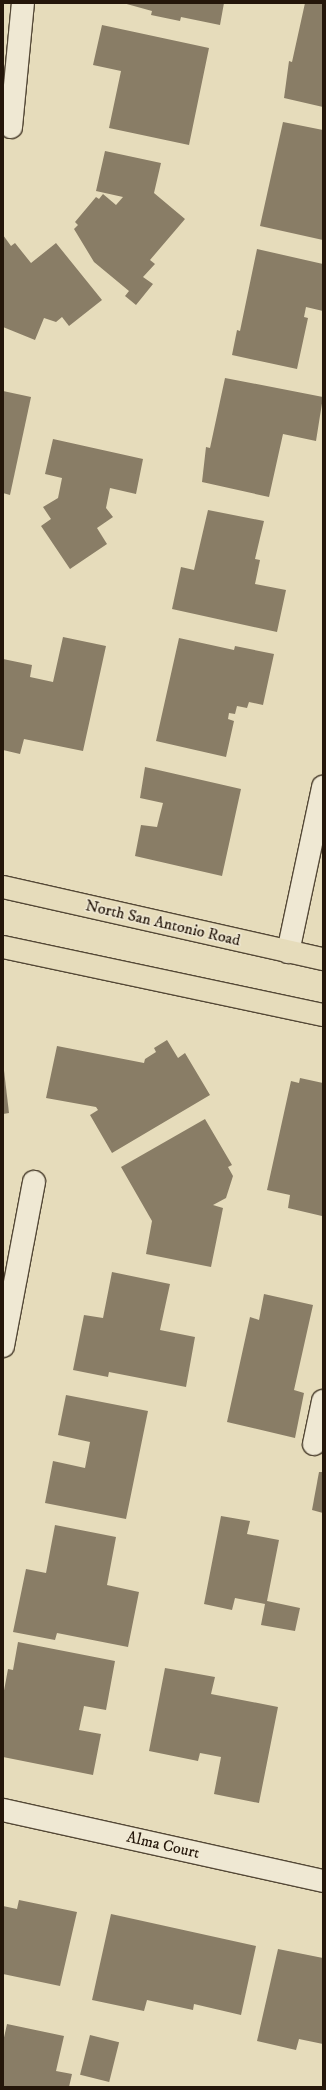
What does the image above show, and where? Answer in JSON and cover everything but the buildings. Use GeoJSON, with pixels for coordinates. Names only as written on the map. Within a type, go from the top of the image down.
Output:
{"type":"FeatureCollection","features":[{"type":"Feature","properties":{"kind":"main road","name":"North San Antonio Road"},"geometry":{"type":"LineString","coordinates":[[3,887],[323,959]]}},
{"type":"Feature","properties":{"kind":"main road"},"geometry":{"type":"LineString","coordinates":[[3,947],[323,1015]]}},
{"type":"Feature","properties":{"kind":"street"},"geometry":{"type":"LineString","coordinates":[[11,127],[23,3]]}},
{"type":"Feature","properties":{"kind":"street"},"geometry":{"type":"LineString","coordinates":[[288,952],[323,787]]}},
{"type":"Feature","properties":{"kind":"street"},"geometry":{"type":"LineString","coordinates":[[3,1346],[34,1182]]}},
{"type":"Feature","properties":{"kind":"street"},"geometry":{"type":"LineString","coordinates":[[314,1444],[323,1400]]}},
{"type":"Feature","properties":{"kind":"street","name":"Alma Court"},"geometry":{"type":"LineString","coordinates":[[3,1810],[323,1881]]}}]}
